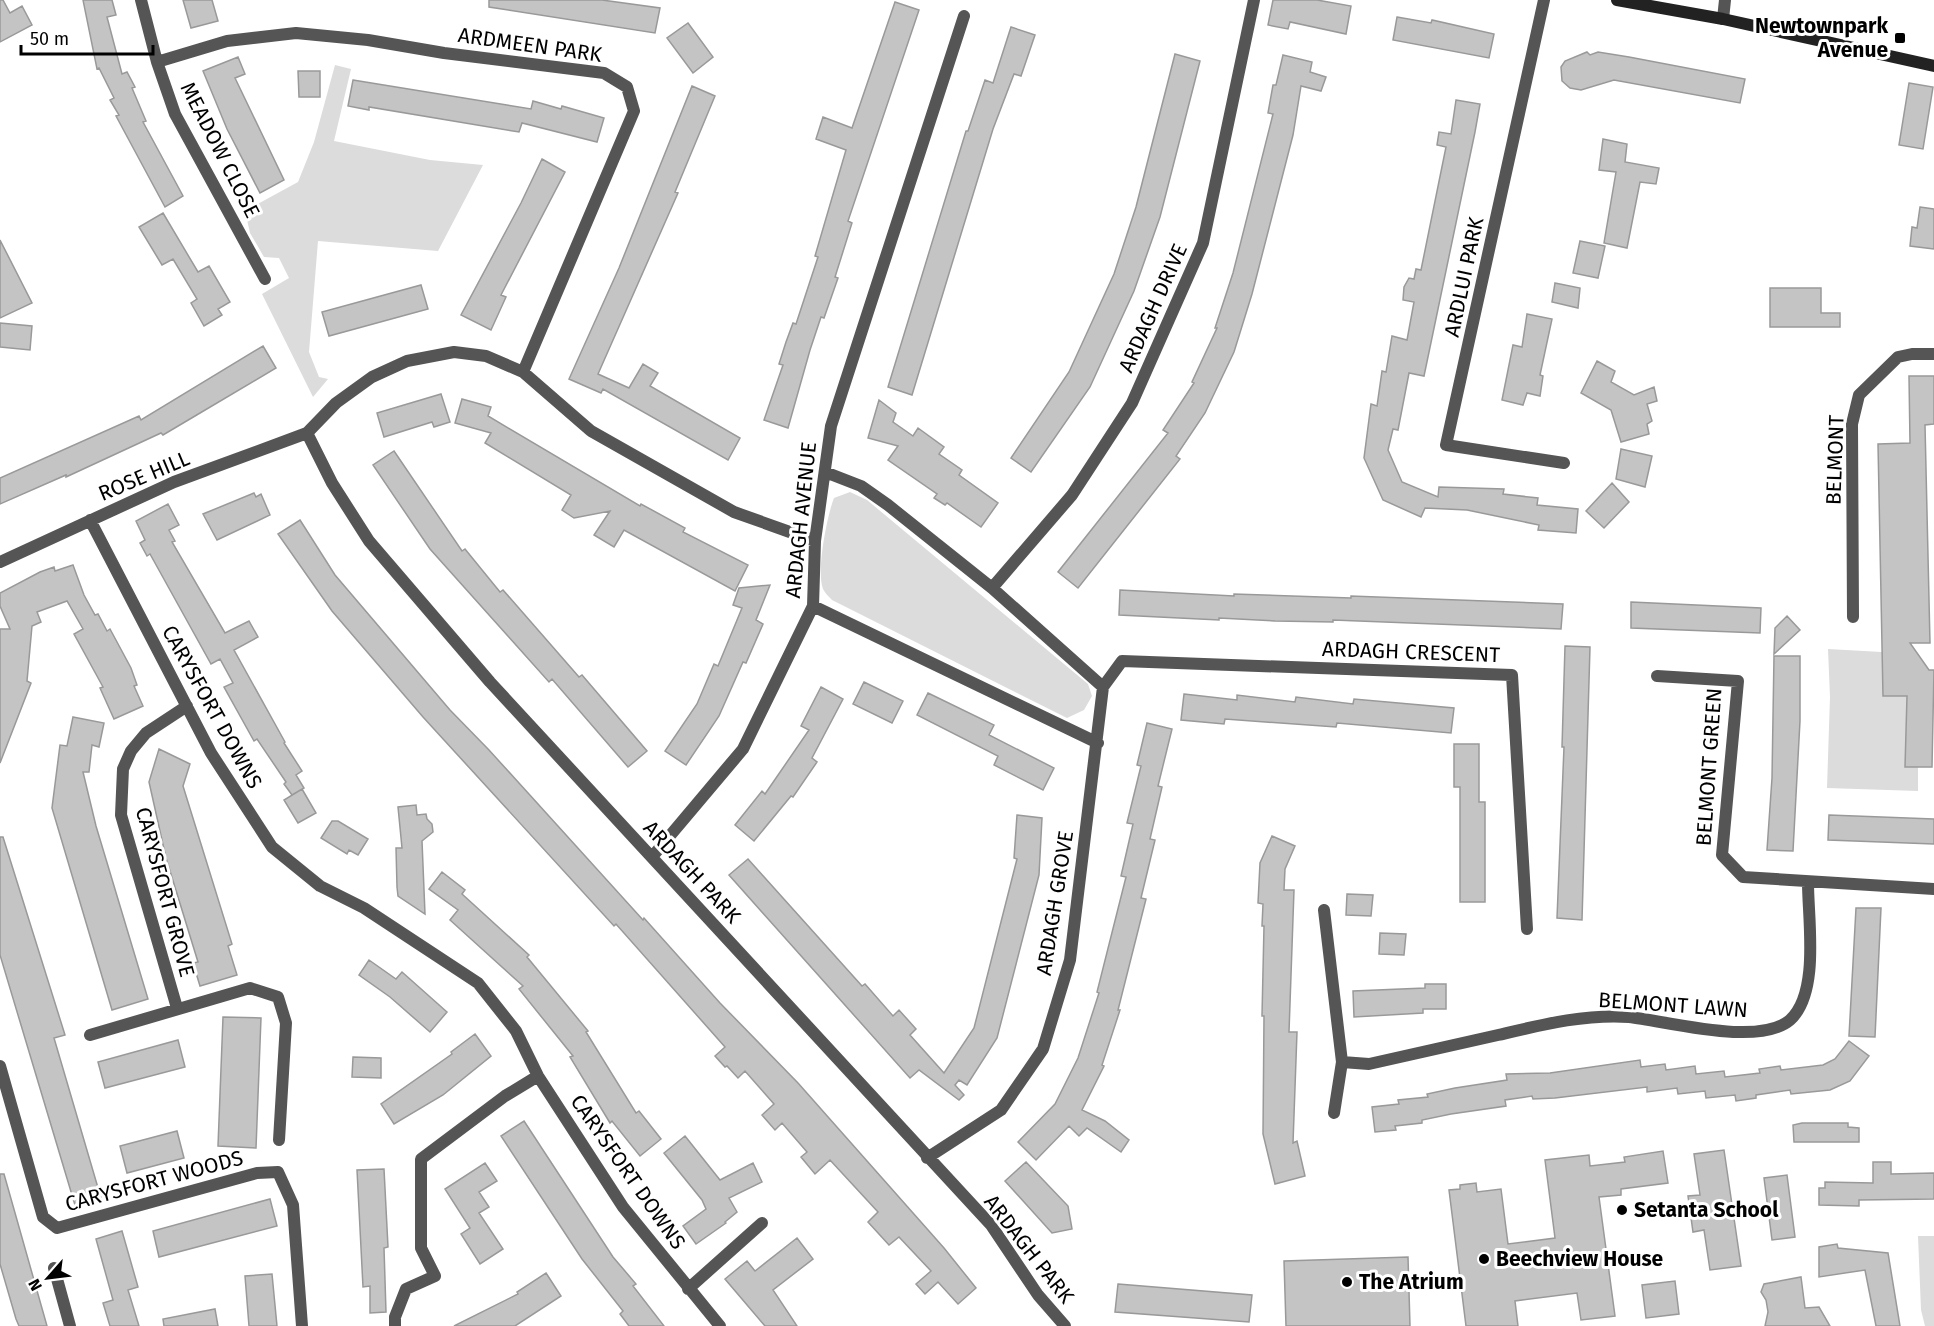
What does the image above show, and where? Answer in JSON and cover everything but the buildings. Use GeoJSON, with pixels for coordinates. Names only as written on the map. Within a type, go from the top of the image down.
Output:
{"type":"FeatureCollection","features":[{"type":"Feature","properties":{"kind":"main road"},"geometry":{"type":"LineString","coordinates":[[1617,0],[1723,19],[1934,66]]}},
{"type":"Feature","properties":{"kind":"street","name":"MEADOW CLOSE"},"geometry":{"type":"LineString","coordinates":[[141,0],[157,62],[175,114],[265,279]]}},
{"type":"Feature","properties":{"kind":"street","name":"ARDAGH DRIVE"},"geometry":{"type":"LineString","coordinates":[[992,588],[1072,495],[1132,403],[1203,243],[1254,0]]}},
{"type":"Feature","properties":{"kind":"street","name":"ARDLUI PARK"},"geometry":{"type":"LineString","coordinates":[[1544,0],[1446,446],[1564,463]]}},
{"type":"Feature","properties":{"kind":"street"},"geometry":{"type":"LineString","coordinates":[[1723,19],[1725,0]]}},
{"type":"Feature","properties":{"kind":"street","name":"ARDAGH AVENUE"},"geometry":{"type":"LineString","coordinates":[[652,857],[743,749],[813,606],[815,541],[831,426],[964,16]]}},
{"type":"Feature","properties":{"kind":"street","name":"ARDMEEN PARK"},"geometry":{"type":"LineString","coordinates":[[157,62],[227,41],[296,33],[368,40],[444,53],[604,73],[627,87],[634,111],[523,372]]}},
{"type":"Feature","properties":{"kind":"street"},"geometry":{"type":"LineString","coordinates":[[307,433],[336,403],[372,377],[407,361],[454,352],[486,356],[523,372],[591,431],[734,512],[815,541]]}},
{"type":"Feature","properties":{"kind":"street","name":"BELMONT"},"geometry":{"type":"LineString","coordinates":[[1853,617],[1852,424],[1859,395],[1898,357],[1912,354],[1934,354]]}},
{"type":"Feature","properties":{"kind":"street","name":"ROSE HILL"},"geometry":{"type":"LineString","coordinates":[[0,562],[174,482],[307,433]]}},
{"type":"Feature","properties":{"kind":"street","name":"ARDAGH PARK"},"geometry":{"type":"LineString","coordinates":[[307,433],[332,483],[369,541],[490,682],[991,1225],[1038,1295],[1065,1326]]}},
{"type":"Feature","properties":{"kind":"street"},"geometry":{"type":"LineString","coordinates":[[825,472],[861,486],[992,588],[1103,687]]}},
{"type":"Feature","properties":{"kind":"street","name":"CARYSFORT DOWNS"},"geometry":{"type":"LineString","coordinates":[[90,520],[211,753],[272,847],[320,886],[364,908],[478,983],[516,1031],[538,1076],[623,1207],[720,1326]]}},
{"type":"Feature","properties":{"kind":"street"},"geometry":{"type":"LineString","coordinates":[[813,606],[1098,744]]}},
{"type":"Feature","properties":{"kind":"street","name":"ARDAGH CRESCENT"},"geometry":{"type":"LineString","coordinates":[[1103,687],[1122,661],[1512,675],[1527,929]]}},
{"type":"Feature","properties":{"kind":"street","name":"BELMONT GREEN"},"geometry":{"type":"LineString","coordinates":[[1657,676],[1737,681],[1722,855],[1743,877],[1808,883],[1934,888]]}},
{"type":"Feature","properties":{"kind":"street","name":"ARDAGH GROVE"},"geometry":{"type":"LineString","coordinates":[[927,1158],[1001,1110],[1043,1049],[1070,960],[1098,744],[1103,687]]}},
{"type":"Feature","properties":{"kind":"street","name":"CARYSFORT GROVE"},"geometry":{"type":"LineString","coordinates":[[177,1008],[121,815],[123,769],[131,751],[146,733],[187,706]]}},
{"type":"Feature","properties":{"kind":"street","name":"BELMONT LAWN"},"geometry":{"type":"LineString","coordinates":[[1342,1062],[1369,1064],[1566,1019],[1627,1017],[1722,1032],[1762,1030],[1789,1021],[1799,1009],[1809,985],[1808,883]]}},
{"type":"Feature","properties":{"kind":"street"},"geometry":{"type":"LineString","coordinates":[[1324,910],[1342,1062],[1334,1113]]}},
{"type":"Feature","properties":{"kind":"street","name":"CARYSFORT GROVE"},"geometry":{"type":"LineString","coordinates":[[90,1035],[250,988],[278,997],[285,1023],[279,1140]]}},
{"type":"Feature","properties":{"kind":"street","name":"CARYSFORT WOODS"},"geometry":{"type":"LineString","coordinates":[[0,1066],[43,1217],[57,1228],[257,1173],[278,1172],[293,1205],[302,1326]]}},
{"type":"Feature","properties":{"kind":"street"},"geometry":{"type":"LineString","coordinates":[[395,1326],[406,1289],[435,1276],[421,1248],[421,1159],[506,1096],[538,1076]]}},
{"type":"Feature","properties":{"kind":"street"},"geometry":{"type":"LineString","coordinates":[[688,1288],[762,1223]]}},
{"type":"Feature","properties":{"kind":"street"},"geometry":{"type":"LineString","coordinates":[[54,1268],[70,1326]]}},
{"type":"Feature","properties":{"kind":"shaded area"},"geometry":{"type":"Polygon","coordinates":[[[335,65],[351,69],[334,141],[430,160],[483,165],[438,251],[318,241],[309,352],[319,377],[328,379],[313,397],[262,294],[289,278],[279,258],[264,257],[250,233],[245,211],[298,182],[314,142],[335,65]]]}},
{"type":"Feature","properties":{"kind":"shaded area"},"geometry":{"type":"Polygon","coordinates":[[[850,492],[867,500],[1088,684],[1092,696],[1084,710],[1067,718],[832,600],[824,590],[821,581],[823,544],[834,498],[850,492]]]}},
{"type":"Feature","properties":{"kind":"shaded area"},"geometry":{"type":"Polygon","coordinates":[[[1828,649],[1917,654],[1883,669],[1883,695],[1907,696],[1905,766],[1918,767],[1918,791],[1827,788],[1830,697],[1828,649]]]}},
{"type":"Feature","properties":{"kind":"shaded area"},"geometry":{"type":"Polygon","coordinates":[[[1918,1236],[1934,1236],[1934,1326],[1925,1326],[1921,1310],[1918,1236]]]}},
{"type":"Feature","properties":{"kind":"place","name":"Newtownpark Avenue"},"geometry":{"type":"Point","coordinates":[1900,38]}},
{"type":"Feature","properties":{"kind":"place","name":"Setanta School"},"geometry":{"type":"Point","coordinates":[1622,1210]}},
{"type":"Feature","properties":{"kind":"place","name":"Beechview House"},"geometry":{"type":"Point","coordinates":[1484,1259]}},
{"type":"Feature","properties":{"kind":"place","name":"The Atrium"},"geometry":{"type":"Point","coordinates":[1347,1282]}}]}
